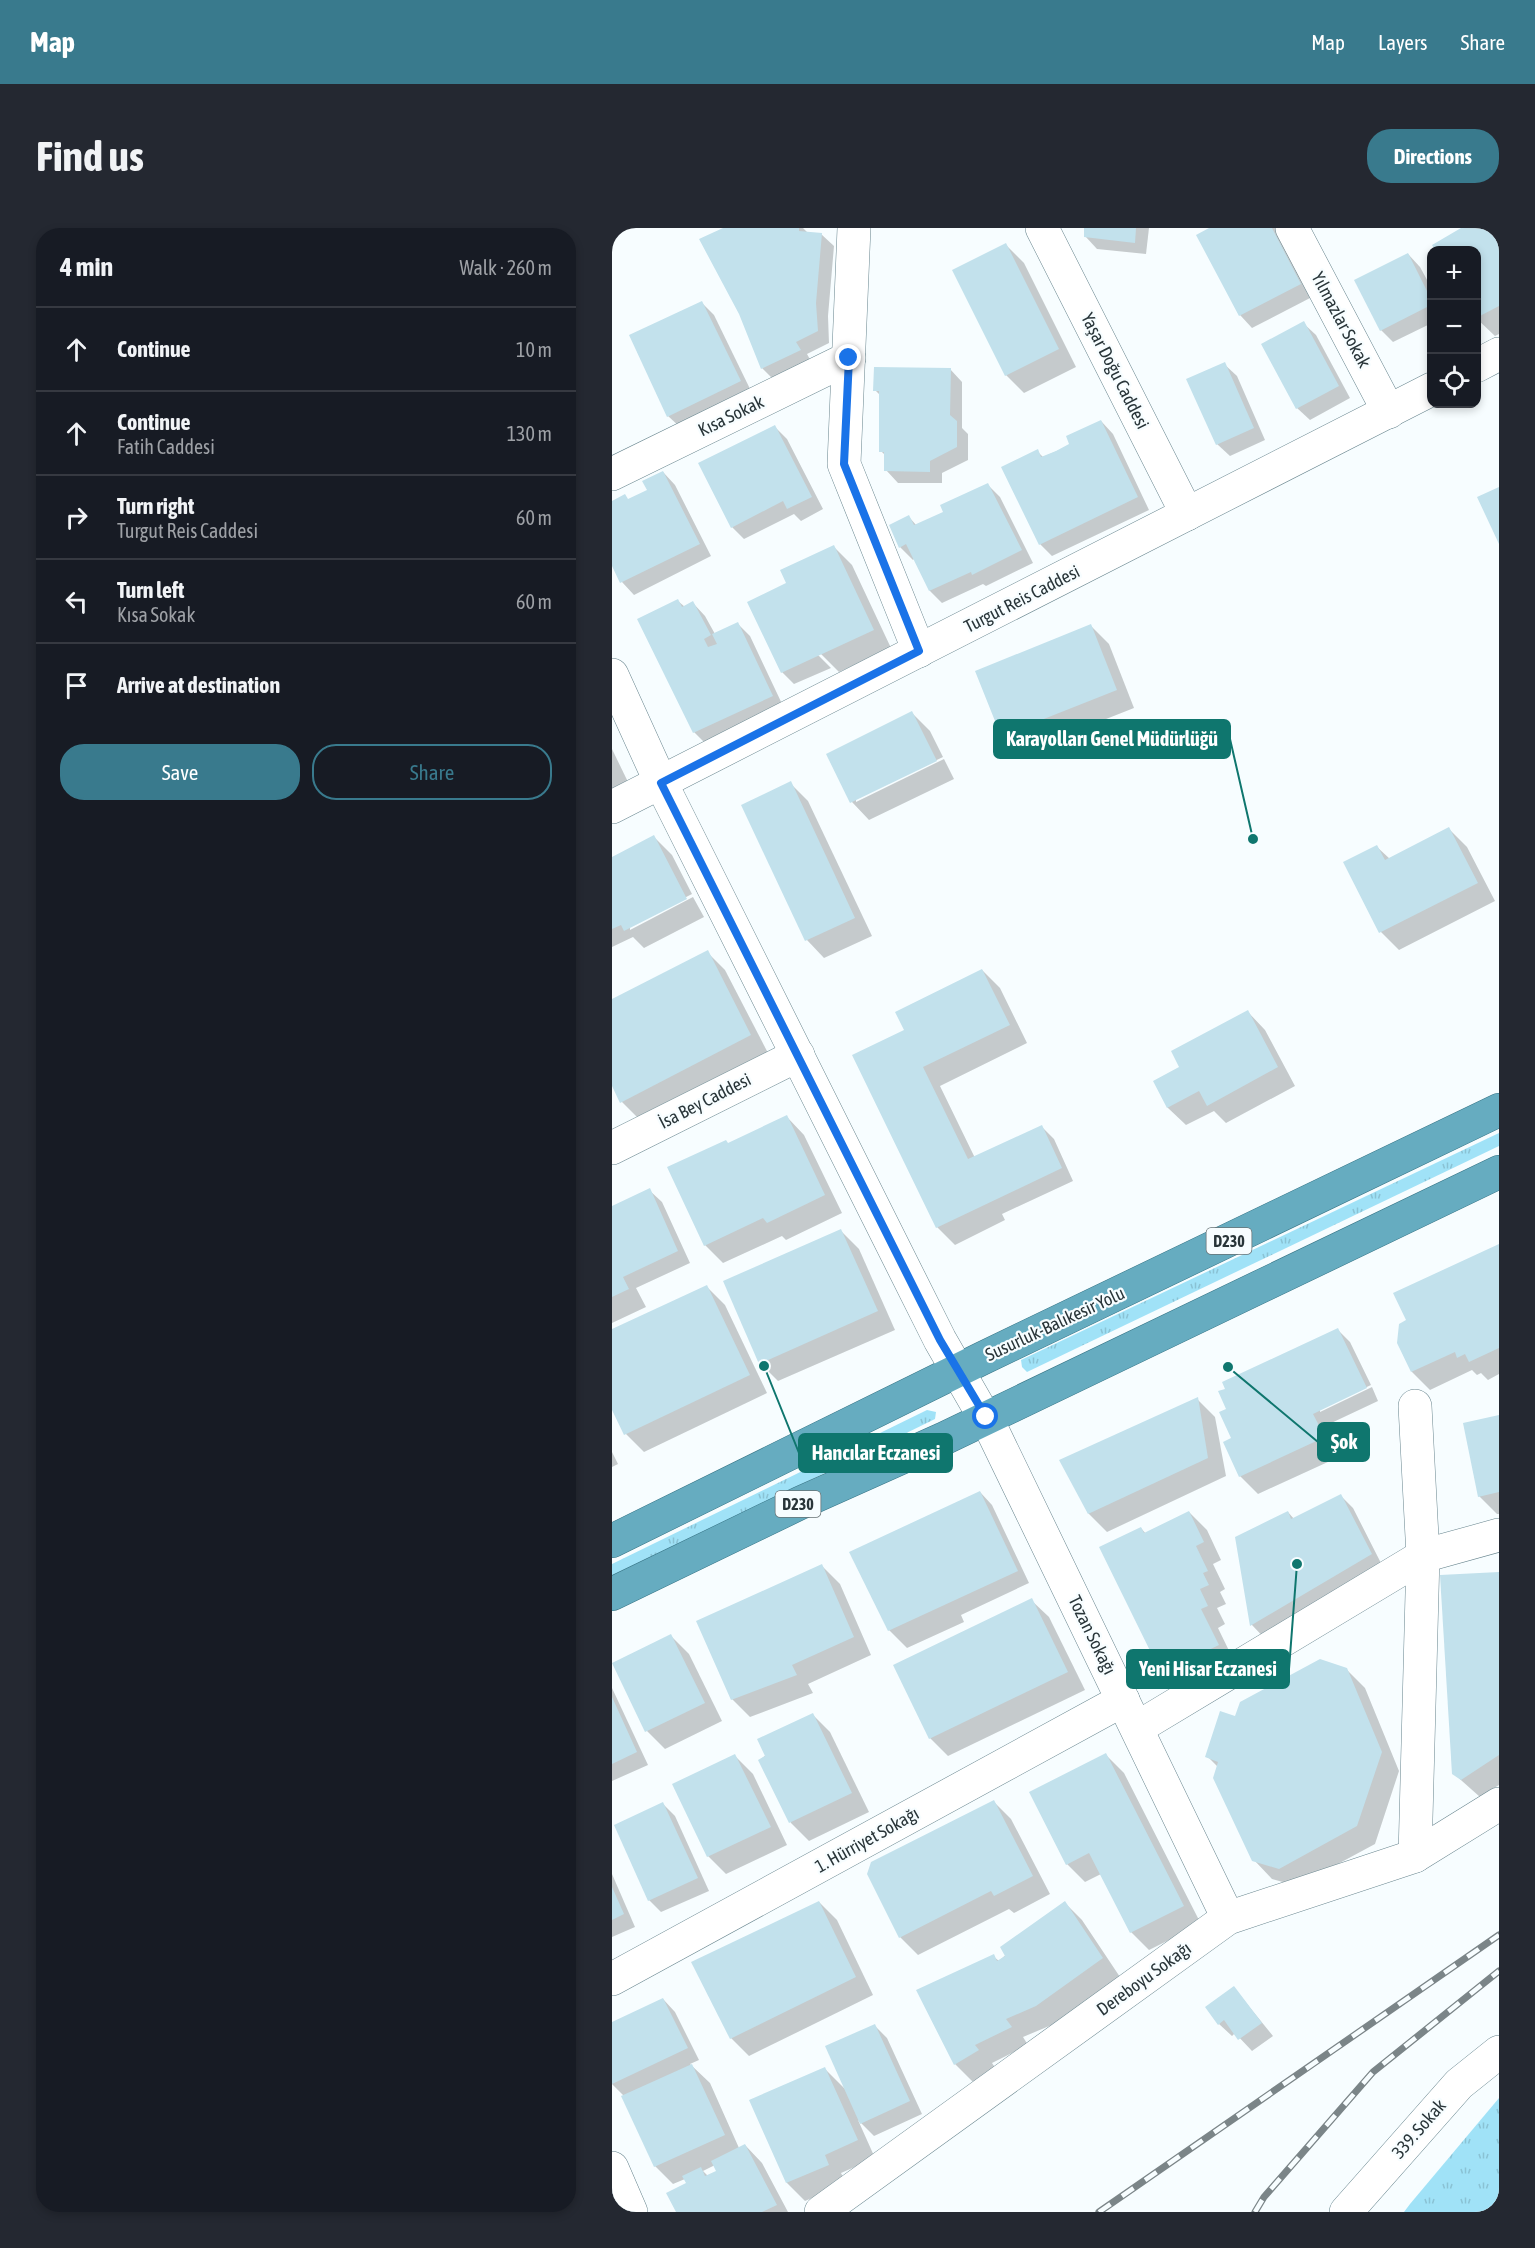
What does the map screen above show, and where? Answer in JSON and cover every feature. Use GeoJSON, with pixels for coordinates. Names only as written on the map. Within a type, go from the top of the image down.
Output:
{"type":"FeatureCollection","features":[{"type":"Feature","properties":{"kind":"highway","name":"Susurluk-Balıkesir Yolu"},"geometry":{"type":"LineString","coordinates":[[612,1541],[958,1370],[1499,1110]]}},
{"type":"Feature","properties":{"kind":"highway","name":"D230"},"geometry":{"type":"LineString","coordinates":[[612,1594],[1499,1172]]}},
{"type":"Feature","properties":{"kind":"street"},"geometry":{"type":"LineString","coordinates":[[854,228],[844,464],[919,651]]}},
{"type":"Feature","properties":{"kind":"street","name":"Yaşar Doğu Caddesi"},"geometry":{"type":"LineString","coordinates":[[1042,228],[1187,514]]}},
{"type":"Feature","properties":{"kind":"street","name":"Yılmazlar Sokak"},"geometry":{"type":"LineString","coordinates":[[1292,228],[1389,412]]}},
{"type":"Feature","properties":{"kind":"street"},"geometry":{"type":"LineString","coordinates":[[1481,363],[1499,354]]}},
{"type":"Feature","properties":{"kind":"street","name":"Kısa Sokak"},"geometry":{"type":"LineString","coordinates":[[612,474],[849,358]]}},
{"type":"Feature","properties":{"kind":"street","name":"Turgut Reis Caddesi"},"geometry":{"type":"LineString","coordinates":[[612,807],[1427,391]]}},
{"type":"Feature","properties":{"kind":"street","name":"Tozan Sokağı"},"geometry":{"type":"LineString","coordinates":[[612,675],[661,783],[798,1055],[958,1370],[986,1417],[1228,1918]]}},
{"type":"Feature","properties":{"kind":"street","name":"İsa Bey Caddesi"},"geometry":{"type":"LineString","coordinates":[[612,1148],[798,1055]]}},
{"type":"Feature","properties":{"kind":"street"},"geometry":{"type":"LineString","coordinates":[[1414,1406],[1423,1556],[1415,1856]]}},
{"type":"Feature","properties":{"kind":"street","name":"1. Hürriyet Sokağı"},"geometry":{"type":"LineString","coordinates":[[612,1979],[1130,1714],[1423,1556],[1499,1535]]}},
{"type":"Feature","properties":{"kind":"street","name":"Dereboyu Sokağı"},"geometry":{"type":"LineString","coordinates":[[821,2212],[1228,1918],[1415,1856],[1499,1804]]}},
{"type":"Feature","properties":{"kind":"street","name":"339. Sokak"},"geometry":{"type":"LineString","coordinates":[[1346,2212],[1459,2084],[1499,2052]]}},
{"type":"Feature","properties":{"kind":"street"},"geometry":{"type":"LineString","coordinates":[[612,2168],[631,2212]]}},
{"type":"Feature","properties":{"kind":"green space"},"geometry":{"type":"Polygon","coordinates":[[[1499,1133],[1499,1146],[1027,1372],[1022,1367],[1021,1360],[1499,1133]]]}},
{"type":"Feature","properties":{"kind":"green space"},"geometry":{"type":"Polygon","coordinates":[[[927,1410],[936,1412],[935,1419],[612,1577],[612,1564],[927,1410]]]}},
{"type":"Feature","properties":{"kind":"green space"},"geometry":{"type":"Polygon","coordinates":[[[1499,2098],[1499,2212],[1404,2212],[1410,2204],[1499,2098]]]}},
{"type":"Feature","properties":{"kind":"building"},"geometry":{"type":"Polygon","coordinates":[[[723,228],[799,228],[799,231],[822,233],[816,303],[818,331],[796,342],[801,350],[761,369],[739,314],[699,239],[723,228]]]}},
{"type":"Feature","properties":{"kind":"building"},"geometry":{"type":"Polygon","coordinates":[[[1084,228],[1136,228],[1135,243],[1084,237],[1084,228]]]}},
{"type":"Feature","properties":{"kind":"building"},"geometry":{"type":"Polygon","coordinates":[[[1209,228],[1272,228],[1301,284],[1239,316],[1196,235],[1209,228]]]}},
{"type":"Feature","properties":{"kind":"building"},"geometry":{"type":"Polygon","coordinates":[[[1461,228],[1499,229],[1499,306],[1481,315],[1481,246],[1432,245],[1461,228]]]}},
{"type":"Feature","properties":{"kind":"building"},"geometry":{"type":"Polygon","coordinates":[[[1006,243],[1059,349],[1005,376],[952,270],[1006,243]]]}},
{"type":"Feature","properties":{"kind":"building"},"geometry":{"type":"Polygon","coordinates":[[[1408,253],[1427,291],[1427,307],[1380,331],[1354,280],[1408,253]]]}},
{"type":"Feature","properties":{"kind":"building"},"geometry":{"type":"Polygon","coordinates":[[[702,301],[741,381],[667,417],[629,335],[702,301]]]}},
{"type":"Feature","properties":{"kind":"building"},"geometry":{"type":"Polygon","coordinates":[[[1304,321],[1339,386],[1296,409],[1261,344],[1304,321]]]}},
{"type":"Feature","properties":{"kind":"building"},"geometry":{"type":"Polygon","coordinates":[[[1225,362],[1254,428],[1216,445],[1186,379],[1225,362]]]}},
{"type":"Feature","properties":{"kind":"building"},"geometry":{"type":"Polygon","coordinates":[[[874,367],[951,368],[950,415],[957,421],[957,447],[930,461],[930,472],[884,471],[884,452],[879,452],[879,391],[873,391],[874,367]]]}},
{"type":"Feature","properties":{"kind":"building"},"geometry":{"type":"Polygon","coordinates":[[[1101,420],[1138,497],[1039,545],[1001,467],[1038,449],[1041,457],[1056,451],[1069,444],[1066,436],[1101,420]]]}},
{"type":"Feature","properties":{"kind":"building"},"geometry":{"type":"Polygon","coordinates":[[[775,425],[812,497],[787,509],[783,501],[731,528],[698,463],[775,425]]]}},
{"type":"Feature","properties":{"kind":"building"},"geometry":{"type":"Polygon","coordinates":[[[663,471],[700,544],[620,583],[612,566],[612,501],[625,494],[628,499],[647,490],[642,481],[663,471]]]}},
{"type":"Feature","properties":{"kind":"building"},"geometry":{"type":"Polygon","coordinates":[[[988,483],[1022,550],[972,575],[971,572],[929,591],[906,544],[899,548],[889,525],[909,515],[914,525],[943,512],[940,505],[988,483]]]}},
{"type":"Feature","properties":{"kind":"building"},"geometry":{"type":"Polygon","coordinates":[[[1499,487],[1499,544],[1477,497],[1499,487]]]}},
{"type":"Feature","properties":{"kind":"building"},"geometry":{"type":"Polygon","coordinates":[[[834,545],[874,630],[781,673],[747,602],[786,583],[780,570],[834,545]]]}},
{"type":"Feature","properties":{"kind":"building"},"geometry":{"type":"Polygon","coordinates":[[[678,599],[682,607],[693,601],[711,635],[704,639],[708,647],[717,644],[712,634],[738,622],[773,696],[693,733],[637,619],[678,599]]]}},
{"type":"Feature","properties":{"kind":"building"},"geometry":{"type":"Polygon","coordinates":[[[1091,624],[1117,690],[1001,736],[975,671],[1091,624]]]}},
{"type":"Feature","properties":{"kind":"building"},"geometry":{"type":"Polygon","coordinates":[[[912,711],[937,761],[850,803],[826,754],[912,711]]]}},
{"type":"Feature","properties":{"kind":"building"},"geometry":{"type":"Polygon","coordinates":[[[791,781],[855,918],[805,941],[741,805],[791,781]]]}},
{"type":"Feature","properties":{"kind":"building"},"geometry":{"type":"Polygon","coordinates":[[[1449,827],[1478,883],[1379,933],[1343,862],[1377,845],[1385,860],[1449,827]]]}},
{"type":"Feature","properties":{"kind":"building"},"geometry":{"type":"Polygon","coordinates":[[[654,835],[687,899],[624,931],[621,925],[612,929],[612,857],[654,835]]]}},
{"type":"Feature","properties":{"kind":"building"},"geometry":{"type":"Polygon","coordinates":[[[708,950],[751,1035],[620,1103],[612,1086],[612,999],[708,950]]]}},
{"type":"Feature","properties":{"kind":"building"},"geometry":{"type":"Polygon","coordinates":[[[982,969],[1010,1025],[923,1067],[968,1159],[1042,1125],[1062,1168],[936,1228],[852,1055],[904,1030],[895,1012],[982,969]]]}},
{"type":"Feature","properties":{"kind":"building"},"geometry":{"type":"Polygon","coordinates":[[[1248,1010],[1278,1067],[1207,1106],[1199,1091],[1167,1108],[1153,1081],[1179,1067],[1171,1051],[1248,1010]]]}},
{"type":"Feature","properties":{"kind":"building"},"geometry":{"type":"Polygon","coordinates":[[[787,1115],[825,1195],[767,1223],[763,1218],[704,1246],[667,1167],[726,1140],[728,1143],[787,1115]]]}},
{"type":"Feature","properties":{"kind":"building"},"geometry":{"type":"Polygon","coordinates":[[[650,1188],[678,1251],[623,1277],[629,1289],[612,1297],[612,1206],[650,1188]]]}},
{"type":"Feature","properties":{"kind":"building"},"geometry":{"type":"Polygon","coordinates":[[[841,1229],[878,1311],[759,1364],[723,1281],[841,1229]]]}},
{"type":"Feature","properties":{"kind":"building"},"geometry":{"type":"Polygon","coordinates":[[[1499,1244],[1499,1348],[1469,1362],[1465,1354],[1457,1358],[1455,1352],[1411,1372],[1397,1343],[1399,1324],[1406,1320],[1393,1293],[1499,1244]]]}},
{"type":"Feature","properties":{"kind":"building"},"geometry":{"type":"Polygon","coordinates":[[[707,1285],[750,1375],[624,1435],[612,1410],[612,1329],[707,1285]]]}},
{"type":"Feature","properties":{"kind":"building"},"geometry":{"type":"Polygon","coordinates":[[[1338,1328],[1367,1388],[1313,1414],[1325,1437],[1239,1477],[1223,1442],[1231,1438],[1219,1412],[1226,1409],[1218,1391],[1225,1389],[1222,1382],[1338,1328]]]}},
{"type":"Feature","properties":{"kind":"building"},"geometry":{"type":"Polygon","coordinates":[[[1198,1397],[1208,1458],[1088,1514],[1059,1460],[1198,1397]]]}},
{"type":"Feature","properties":{"kind":"building"},"geometry":{"type":"Polygon","coordinates":[[[1499,1415],[1499,1492],[1478,1497],[1463,1423],[1499,1415]]]}},
{"type":"Feature","properties":{"kind":"building"},"geometry":{"type":"Polygon","coordinates":[[[980,1491],[1018,1571],[888,1631],[849,1552],[980,1491]]]}},
{"type":"Feature","properties":{"kind":"building"},"geometry":{"type":"Polygon","coordinates":[[[1341,1494],[1372,1554],[1250,1626],[1235,1537],[1288,1511],[1291,1519],[1341,1494]]]}},
{"type":"Feature","properties":{"kind":"building"},"geometry":{"type":"Polygon","coordinates":[[[1189,1511],[1204,1542],[1196,1546],[1208,1571],[1203,1573],[1209,1585],[1200,1589],[1208,1606],[1201,1609],[1219,1645],[1161,1673],[1099,1547],[1141,1527],[1144,1533],[1189,1511]]]}},
{"type":"Feature","properties":{"kind":"building"},"geometry":{"type":"Polygon","coordinates":[[[822,1564],[854,1637],[792,1665],[797,1675],[731,1700],[696,1621],[822,1564]]]}},
{"type":"Feature","properties":{"kind":"building"},"geometry":{"type":"Polygon","coordinates":[[[1499,1572],[1499,1755],[1461,1780],[1452,1774],[1440,1575],[1499,1572]]]}},
{"type":"Feature","properties":{"kind":"building"},"geometry":{"type":"Polygon","coordinates":[[[1032,1598],[1068,1672],[929,1739],[893,1665],[1032,1598]]]}},
{"type":"Feature","properties":{"kind":"building"},"geometry":{"type":"Polygon","coordinates":[[[671,1634],[705,1703],[645,1732],[612,1663],[671,1634]]]}},
{"type":"Feature","properties":{"kind":"building"},"geometry":{"type":"Polygon","coordinates":[[[1320,1659],[1347,1668],[1382,1752],[1357,1826],[1279,1869],[1252,1861],[1213,1778],[1218,1762],[1205,1757],[1220,1711],[1235,1716],[1240,1702],[1320,1659]]]}},
{"type":"Feature","properties":{"kind":"building"},"geometry":{"type":"Polygon","coordinates":[[[612,1697],[637,1752],[612,1764],[612,1697]]]}},
{"type":"Feature","properties":{"kind":"building"},"geometry":{"type":"Polygon","coordinates":[[[813,1713],[852,1793],[789,1823],[758,1760],[765,1756],[757,1739],[813,1713]]]}},
{"type":"Feature","properties":{"kind":"building"},"geometry":{"type":"Polygon","coordinates":[[[1106,1753],[1184,1906],[1130,1933],[1089,1853],[1066,1865],[1029,1792],[1106,1753]]]}},
{"type":"Feature","properties":{"kind":"building"},"geometry":{"type":"Polygon","coordinates":[[[735,1754],[771,1827],[707,1857],[672,1784],[735,1754]]]}},
{"type":"Feature","properties":{"kind":"building"},"geometry":{"type":"Polygon","coordinates":[[[994,1800],[1033,1876],[994,1896],[991,1891],[899,1938],[867,1874],[871,1862],[994,1800]]]}},
{"type":"Feature","properties":{"kind":"building"},"geometry":{"type":"Polygon","coordinates":[[[663,1802],[698,1878],[648,1901],[614,1825],[663,1802]]]}},
{"type":"Feature","properties":{"kind":"building"},"geometry":{"type":"Polygon","coordinates":[[[612,1887],[624,1914],[612,1920],[612,1887]]]}},
{"type":"Feature","properties":{"kind":"building"},"geometry":{"type":"Polygon","coordinates":[[[819,1901],[856,1977],[730,2039],[691,1962],[819,1901]]]}},
{"type":"Feature","properties":{"kind":"building"},"geometry":{"type":"Polygon","coordinates":[[[1065,1901],[1103,1958],[1036,2006],[1006,2019],[1012,2027],[975,2045],[979,2050],[954,2065],[916,1990],[994,1954],[997,1961],[1005,1956],[1000,1947],[1065,1901]]]}},
{"type":"Feature","properties":{"kind":"building"},"geometry":{"type":"Polygon","coordinates":[[[1234,1986],[1262,2023],[1238,2040],[1224,2020],[1218,2025],[1205,2007],[1234,1986]]]}},
{"type":"Feature","properties":{"kind":"building"},"geometry":{"type":"Polygon","coordinates":[[[663,1998],[688,2048],[612,2084],[612,2022],[663,1998]]]}},
{"type":"Feature","properties":{"kind":"building"},"geometry":{"type":"Polygon","coordinates":[[[875,2024],[910,2101],[860,2124],[825,2046],[875,2024]]]}},
{"type":"Feature","properties":{"kind":"building"},"geometry":{"type":"Polygon","coordinates":[[[692,2064],[725,2135],[654,2167],[621,2096],[692,2064]]]}},
{"type":"Feature","properties":{"kind":"building"},"geometry":{"type":"Polygon","coordinates":[[[825,2067],[858,2140],[825,2155],[829,2165],[786,2183],[749,2100],[825,2067]]]}},
{"type":"Feature","properties":{"kind":"building"},"geometry":{"type":"Polygon","coordinates":[[[745,2144],[777,2205],[762,2212],[676,2212],[666,2193],[686,2183],[682,2176],[701,2167],[705,2176],[716,2171],[711,2161],[745,2144]]]}},
{"type":"Feature","properties":{"kind":"railway"},"geometry":{"type":"LineString","coordinates":[[1099,2212],[1499,1935]]}},
{"type":"Feature","properties":{"kind":"railway"},"geometry":{"type":"LineString","coordinates":[[1255,2212],[1264,2197],[1373,2072],[1499,1971]]}},
{"type":"Feature","properties":{"kind":"place","name":"Karayolları Genel Müdürlüğü"},"geometry":{"type":"Point","coordinates":[1253,839]}},
{"type":"Feature","properties":{"kind":"place","name":"Hancılar Eczanesi"},"geometry":{"type":"Point","coordinates":[764,1366]}},
{"type":"Feature","properties":{"kind":"place","name":"Şok"},"geometry":{"type":"Point","coordinates":[1228,1367]}},
{"type":"Feature","properties":{"kind":"place","name":"Yeni Hisar Eczanesi"},"geometry":{"type":"Point","coordinates":[1297,1564]}},
{"type":"Feature","properties":{"kind":"route"},"geometry":{"type":"LineString","coordinates":[[849,358],[844,464],[919,651],[661,783],[940,1340],[986,1417]]}}]}
